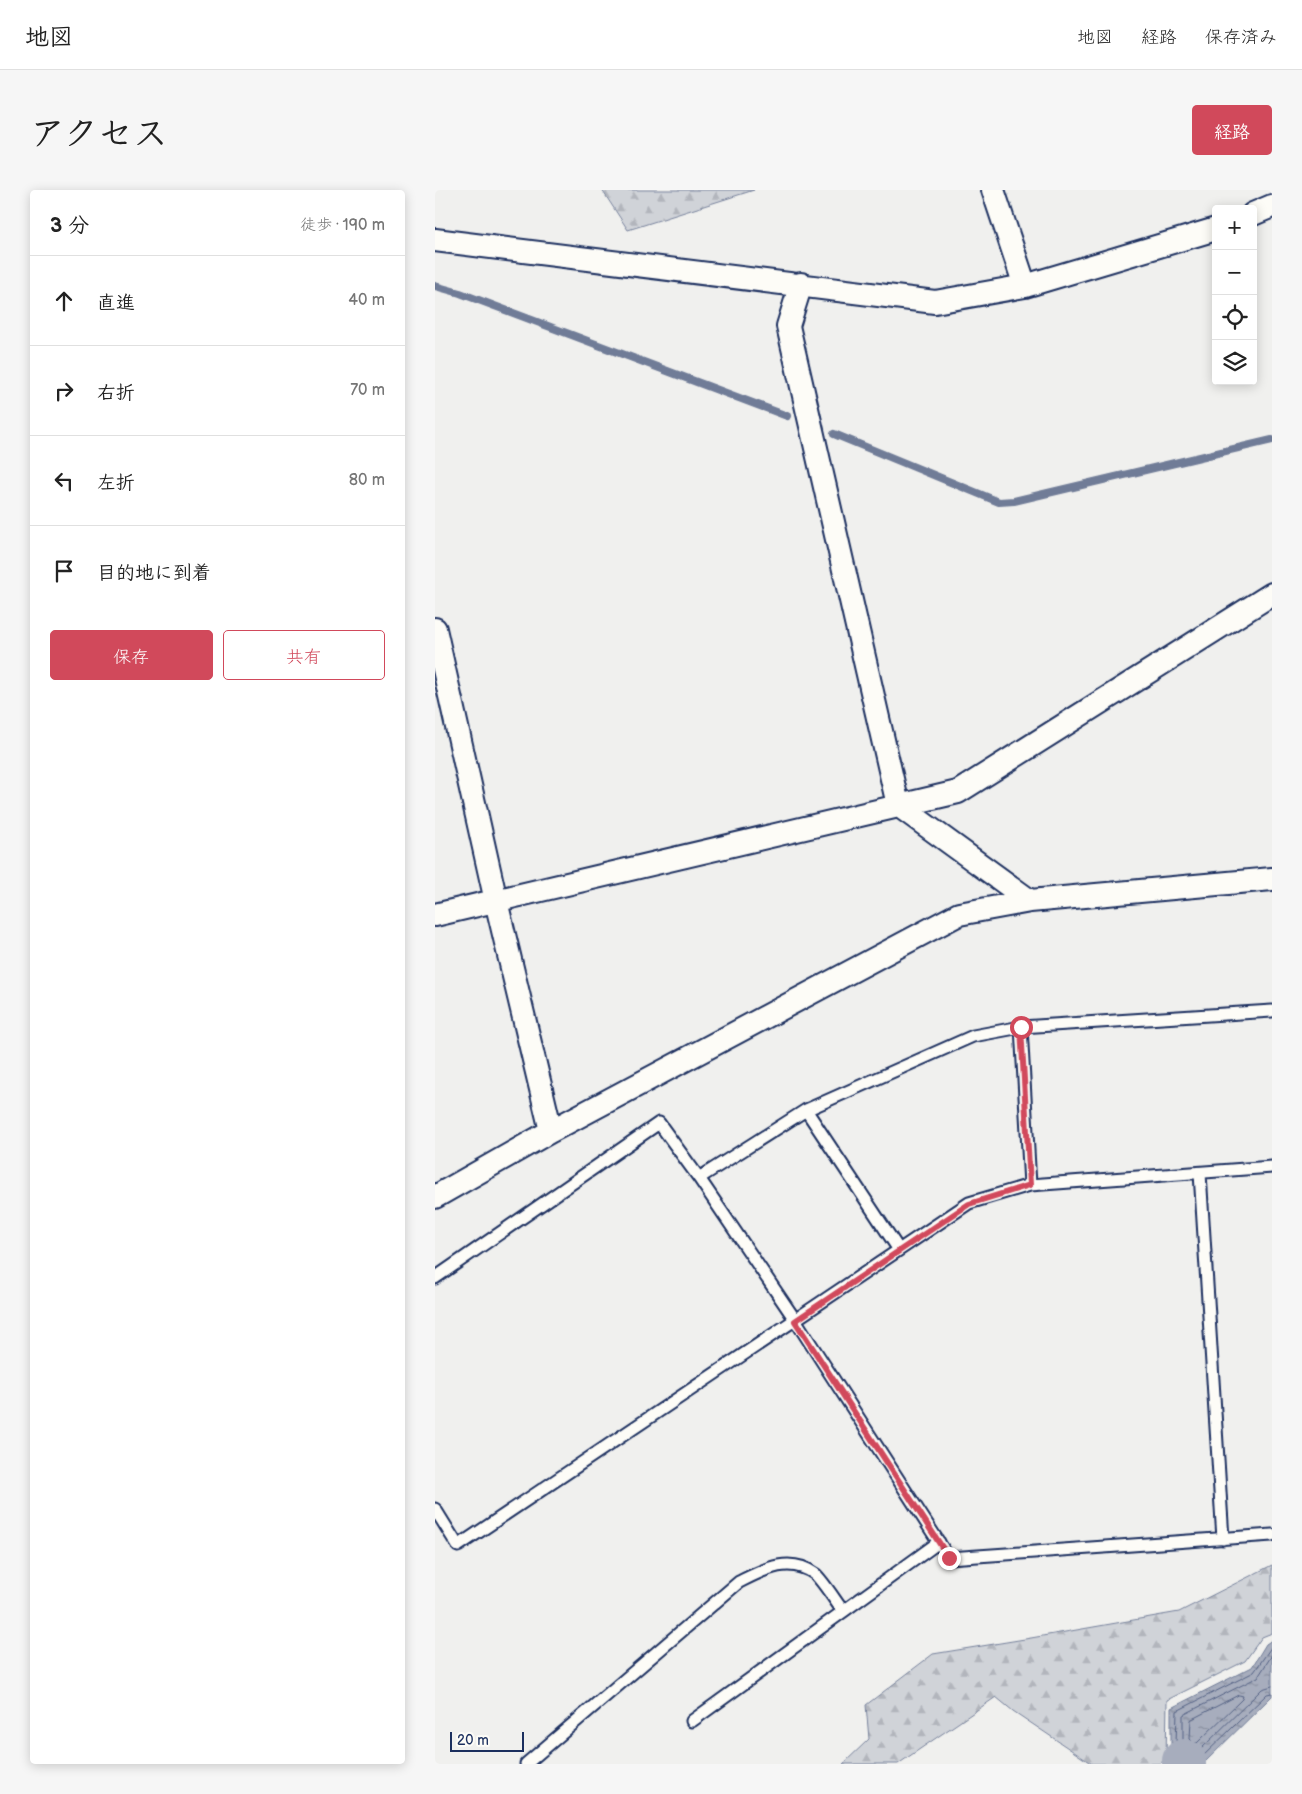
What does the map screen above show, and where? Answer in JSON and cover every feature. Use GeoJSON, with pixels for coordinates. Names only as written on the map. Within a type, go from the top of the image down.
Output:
{"type":"FeatureCollection","features":[{"type":"Feature","properties":{"kind":"street"},"geometry":{"type":"LineString","coordinates":[[993,190],[1025,286]]}},
{"type":"Feature","properties":{"kind":"street"},"geometry":{"type":"LineString","coordinates":[[1257,212],[1272,206]]}},
{"type":"Feature","properties":{"kind":"street"},"geometry":{"type":"LineString","coordinates":[[435,240],[935,302],[1025,286],[1212,230]]}},
{"type":"Feature","properties":{"kind":"street"},"geometry":{"type":"LineString","coordinates":[[801,284],[788,326],[898,805],[1031,901]]}},
{"type":"Feature","properties":{"kind":"street"},"geometry":{"type":"LineString","coordinates":[[435,915],[958,792],[1272,594]]}},
{"type":"Feature","properties":{"kind":"street"},"geometry":{"type":"LineString","coordinates":[[435,629],[496,901],[551,1132]]}},
{"type":"Feature","properties":{"kind":"street"},"geometry":{"type":"LineString","coordinates":[[435,1197],[551,1132],[959,914],[1031,901],[1272,879]]}},
{"type":"Feature","properties":{"kind":"lane"},"geometry":{"type":"LineString","coordinates":[[699,1178],[805,1110],[973,1036],[1021,1027],[1272,1011]]}},
{"type":"Feature","properties":{"kind":"lane"},"geometry":{"type":"LineString","coordinates":[[1021,1027],[1030,1185]]}},
{"type":"Feature","properties":{"kind":"lane"},"geometry":{"type":"LineString","coordinates":[[805,1110],[899,1250]]}},
{"type":"Feature","properties":{"kind":"lane"},"geometry":{"type":"LineString","coordinates":[[435,1278],[659,1123],[699,1178],[795,1321],[949,1558],[1272,1535]]}},
{"type":"Feature","properties":{"kind":"lane"},"geometry":{"type":"LineString","coordinates":[[435,1509],[459,1546],[969,1204],[1030,1185],[1272,1167]]}},
{"type":"Feature","properties":{"kind":"lane"},"geometry":{"type":"LineString","coordinates":[[1200,1172],[1223,1539]]}},
{"type":"Feature","properties":{"kind":"lane"},"geometry":{"type":"LineString","coordinates":[[692,1721],[939,1542]]}},
{"type":"Feature","properties":{"kind":"lane"},"geometry":{"type":"LineString","coordinates":[[526,1764],[739,1582],[771,1567],[796,1565],[815,1575],[843,1611]]}},
{"type":"Feature","properties":{"kind":"green space"},"geometry":{"type":"Polygon","coordinates":[[[602,190],[754,190],[628,230],[602,190]]]}},
{"type":"Feature","properties":{"kind":"green space"},"geometry":{"type":"Polygon","coordinates":[[[1272,1565],[1272,1633],[1262,1637],[1245,1661],[1167,1700],[1166,1759],[1159,1764],[1092,1764],[1013,1711],[996,1697],[898,1764],[843,1764],[869,1739],[866,1705],[933,1654],[1179,1612],[1272,1565]]]}},
{"type":"Feature","properties":{"kind":"water"},"geometry":{"type":"Polygon","coordinates":[[[1272,1640],[1272,1696],[1203,1764],[1187,1764],[1171,1747],[1171,1708],[1252,1667],[1266,1644],[1272,1640]]]}},
{"type":"Feature","properties":{"kind":"waterway"},"geometry":{"type":"LineString","coordinates":[[435,286],[460,293],[787,416]]}},
{"type":"Feature","properties":{"kind":"waterway"},"geometry":{"type":"LineString","coordinates":[[834,434],[999,502],[1014,501],[1272,440]]}},
{"type":"Feature","properties":{"kind":"route"},"geometry":{"type":"LineString","coordinates":[[949,1558],[795,1321],[969,1204],[1030,1185],[1021,1027]]}}]}
